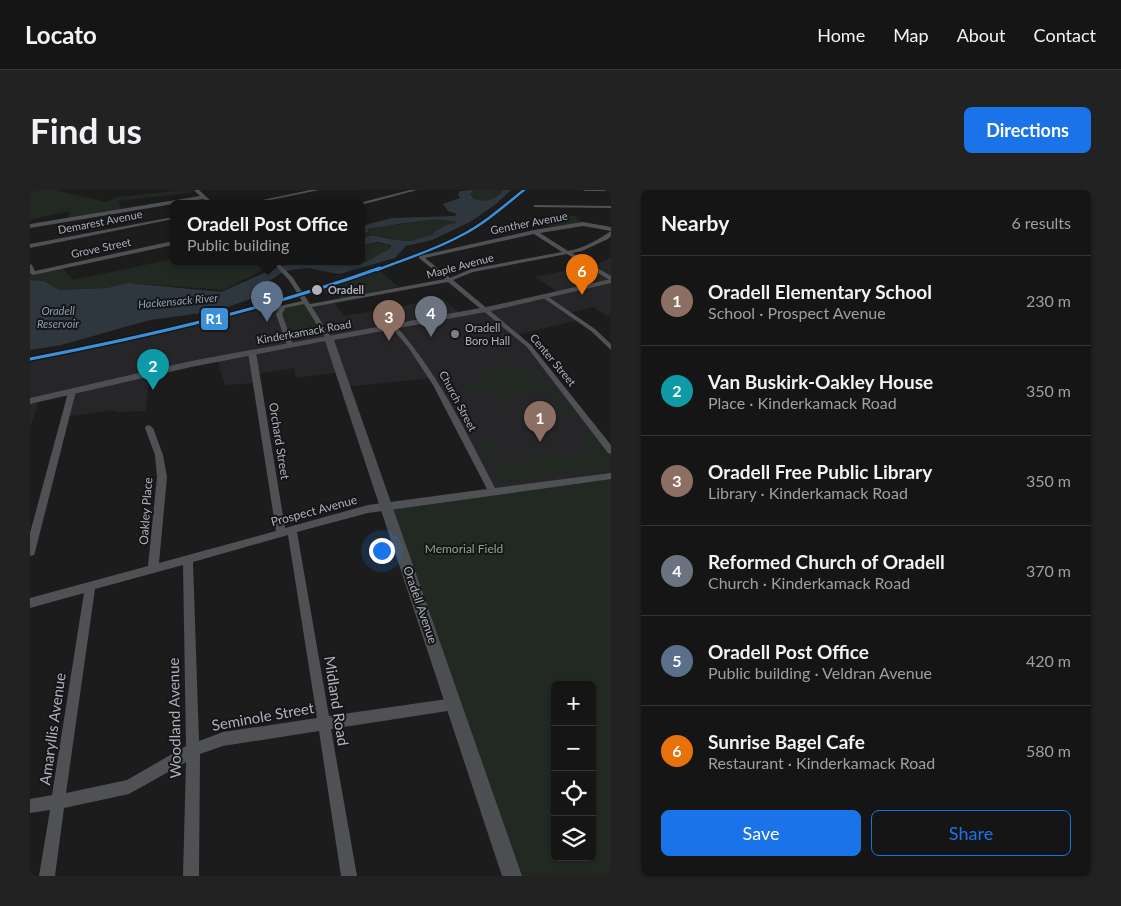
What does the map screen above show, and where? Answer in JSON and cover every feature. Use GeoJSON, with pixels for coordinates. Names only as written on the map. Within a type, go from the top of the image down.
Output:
{"type":"FeatureCollection","features":[{"type":"Feature","properties":{"kind":"main road","name":"Kinderkamack Road"},"geometry":{"type":"LineString","coordinates":[[30,402],[72,391],[252,352],[396,328],[611,280]]}},
{"type":"Feature","properties":{"kind":"main road","name":"Oradell Avenue"},"geometry":{"type":"LineString","coordinates":[[329,339],[512,876]]}},
{"type":"Feature","properties":{"kind":"street"},"geometry":{"type":"LineString","coordinates":[[196,190],[201,190]]}},
{"type":"Feature","properties":{"kind":"street"},"geometry":{"type":"LineString","coordinates":[[196,190],[208,200]]}},
{"type":"Feature","properties":{"kind":"street"},"geometry":{"type":"LineString","coordinates":[[265,200],[317,190]]}},
{"type":"Feature","properties":{"kind":"street"},"geometry":{"type":"LineString","coordinates":[[365,203],[415,190]]}},
{"type":"Feature","properties":{"kind":"street"},"geometry":{"type":"LineString","coordinates":[[585,190],[611,190]]}},
{"type":"Feature","properties":{"kind":"street"},"geometry":{"type":"LineString","coordinates":[[186,200],[204,197]]}},
{"type":"Feature","properties":{"kind":"street"},"geometry":{"type":"LineString","coordinates":[[30,226],[170,203]]}},
{"type":"Feature","properties":{"kind":"street"},"geometry":{"type":"LineString","coordinates":[[535,206],[611,207]]}},
{"type":"Feature","properties":{"kind":"street","name":"Demarest Avenue"},"geometry":{"type":"LineString","coordinates":[[30,246],[170,219]]}},
{"type":"Feature","properties":{"kind":"street","name":"Genther Avenue"},"geometry":{"type":"LineString","coordinates":[[421,257],[534,232],[583,224],[611,229]]}},
{"type":"Feature","properties":{"kind":"street"},"geometry":{"type":"LineString","coordinates":[[534,232],[611,280]]}},
{"type":"Feature","properties":{"kind":"street","name":"Maple Avenue"},"geometry":{"type":"LineString","coordinates":[[290,345],[279,314],[282,307],[449,280],[471,272],[584,249],[606,238],[611,233]]}},
{"type":"Feature","properties":{"kind":"street","name":"Grove Street"},"geometry":{"type":"LineString","coordinates":[[30,266],[33,273],[170,244]]}},
{"type":"Feature","properties":{"kind":"street","name":"Center Street"},"geometry":{"type":"LineString","coordinates":[[421,257],[529,346],[611,451]]}},
{"type":"Feature","properties":{"kind":"street","name":"Oradell Avenue"},"geometry":{"type":"LineString","coordinates":[[278,265],[286,272],[308,304],[329,339]]}},
{"type":"Feature","properties":{"kind":"street"},"geometry":{"type":"LineString","coordinates":[[544,296],[593,330],[611,348]]}},
{"type":"Feature","properties":{"kind":"street","name":"Church Street"},"geometry":{"type":"LineString","coordinates":[[396,328],[425,366],[492,491]]}},
{"type":"Feature","properties":{"kind":"street","name":"Orchard Street"},"geometry":{"type":"LineString","coordinates":[[252,352],[286,532]]}},
{"type":"Feature","properties":{"kind":"street"},"geometry":{"type":"LineString","coordinates":[[30,552],[72,391]]}},
{"type":"Feature","properties":{"kind":"street","name":"Oakley Place"},"geometry":{"type":"LineString","coordinates":[[149,428],[159,455],[162,477],[153,569]]}},
{"type":"Feature","properties":{"kind":"street","name":"Prospect Avenue"},"geometry":{"type":"LineString","coordinates":[[30,603],[368,509],[611,476]]}},
{"type":"Feature","properties":{"kind":"street","name":"Midland Road"},"geometry":{"type":"LineString","coordinates":[[286,532],[349,876]]}},
{"type":"Feature","properties":{"kind":"street","name":"Woodland Avenue"},"geometry":{"type":"LineString","coordinates":[[188,559],[193,750],[191,876]]}},
{"type":"Feature","properties":{"kind":"street","name":"Amaryllis Avenue"},"geometry":{"type":"LineString","coordinates":[[48,876],[90,587]]}},
{"type":"Feature","properties":{"kind":"street","name":"Seminole Street"},"geometry":{"type":"LineString","coordinates":[[30,806],[129,787],[193,750],[223,739],[454,704]]}},
{"type":"Feature","properties":{"kind":"shaded area"},"geometry":{"type":"Polygon","coordinates":[[[611,257],[611,315],[607,316],[593,307],[569,313],[578,320],[517,335],[529,346],[611,451],[611,476],[492,491],[433,378],[345,387],[340,372],[296,378],[294,368],[256,374],[257,383],[225,385],[217,359],[149,373],[146,411],[117,412],[112,410],[66,417],[72,392],[39,399],[30,428],[30,361],[272,307],[309,306],[334,302],[344,316],[443,299],[461,314],[558,292],[535,277],[590,265],[592,267],[611,257]]]}},
{"type":"Feature","properties":{"kind":"green space"},"geometry":{"type":"Polygon","coordinates":[[[30,190],[54,190],[107,202],[117,197],[185,190],[198,192],[118,201],[122,210],[69,219],[69,211],[30,220],[30,190]]]}},
{"type":"Feature","properties":{"kind":"green space"},"geometry":{"type":"Polygon","coordinates":[[[473,190],[503,190],[493,198],[481,200],[472,198],[470,195],[473,190]]]}},
{"type":"Feature","properties":{"kind":"green space"},"geometry":{"type":"Polygon","coordinates":[[[551,216],[575,216],[583,224],[554,229],[537,220],[551,216]]]}},
{"type":"Feature","properties":{"kind":"green space"},"geometry":{"type":"Polygon","coordinates":[[[455,220],[458,223],[449,224],[433,233],[433,235],[411,241],[374,236],[365,237],[365,232],[371,229],[414,222],[455,220]]]}},
{"type":"Feature","properties":{"kind":"green space"},"geometry":{"type":"Polygon","coordinates":[[[370,242],[387,244],[391,247],[365,262],[365,244],[370,242]]]}},
{"type":"Feature","properties":{"kind":"green space"},"geometry":{"type":"Polygon","coordinates":[[[170,260],[170,265],[273,265],[223,290],[130,283],[107,288],[59,290],[44,281],[30,280],[30,266],[33,273],[63,268],[73,280],[170,260]]]}},
{"type":"Feature","properties":{"kind":"green space"},"geometry":{"type":"Polygon","coordinates":[[[380,271],[399,287],[342,298],[334,295],[336,293],[326,294],[323,291],[380,271]]]}},
{"type":"Feature","properties":{"kind":"green space"},"geometry":{"type":"Polygon","coordinates":[[[307,302],[329,339],[290,345],[279,314],[282,307],[307,302]]]}},
{"type":"Feature","properties":{"kind":"green space"},"geometry":{"type":"Polygon","coordinates":[[[505,366],[512,375],[511,371],[516,369],[531,369],[539,378],[536,381],[546,379],[564,402],[554,403],[545,392],[503,396],[510,408],[504,408],[494,395],[489,395],[486,391],[471,393],[466,384],[489,381],[481,369],[505,366]]]}},
{"type":"Feature","properties":{"kind":"green space"},"geometry":{"type":"Polygon","coordinates":[[[569,404],[578,415],[559,417],[551,406],[569,404]]]}},
{"type":"Feature","properties":{"kind":"green space"},"geometry":{"type":"Polygon","coordinates":[[[589,429],[605,450],[587,452],[586,450],[590,449],[575,430],[589,429]]]}},
{"type":"Feature","properties":{"kind":"green space"},"geometry":{"type":"Polygon","coordinates":[[[489,439],[502,462],[489,462],[477,440],[489,439]]]}},
{"type":"Feature","properties":{"kind":"green space"},"geometry":{"type":"Polygon","coordinates":[[[606,451],[611,457],[611,468],[583,472],[571,455],[606,451]]]}},
{"type":"Feature","properties":{"kind":"green space"},"geometry":{"type":"Polygon","coordinates":[[[547,452],[558,453],[566,457],[574,463],[580,472],[539,477],[532,467],[532,459],[535,455],[547,452]]]}},
{"type":"Feature","properties":{"kind":"green space"},"geometry":{"type":"Polygon","coordinates":[[[527,461],[537,478],[499,482],[491,467],[493,465],[527,461]]]}},
{"type":"Feature","properties":{"kind":"green space","name":"Memorial Field"},"geometry":{"type":"Polygon","coordinates":[[[611,476],[611,876],[512,876],[386,507],[611,476]]]}},
{"type":"Feature","properties":{"kind":"water"},"geometry":{"type":"Polygon","coordinates":[[[473,190],[470,195],[473,196],[472,198],[485,200],[497,196],[503,190],[511,190],[496,204],[470,222],[432,240],[406,246],[395,258],[339,274],[308,268],[291,270],[281,273],[265,284],[256,297],[216,311],[150,320],[61,345],[30,350],[30,280],[44,281],[59,290],[107,288],[128,283],[221,292],[286,265],[365,265],[365,262],[387,250],[391,245],[378,242],[365,244],[365,237],[373,236],[410,241],[433,235],[434,232],[449,224],[458,223],[441,220],[417,221],[373,228],[365,232],[365,225],[393,218],[455,216],[457,214],[448,211],[443,204],[460,198],[458,195],[460,191],[473,190]]]}},
{"type":"Feature","properties":{"kind":"transit line","name":"R1"},"geometry":{"type":"LineString","coordinates":[[30,359],[206,321],[293,298],[335,284],[450,241],[473,229],[524,190]]}},
{"type":"Feature","properties":{"kind":"place","name":"Oradell"},"geometry":{"type":"Point","coordinates":[317,290]}},
{"type":"Feature","properties":{"kind":"place","name":"Sunrise Bagel Cafe"},"geometry":{"type":"Point","coordinates":[582,295]}},
{"type":"Feature","properties":{"kind":"place","name":"Oradell Post Office"},"geometry":{"type":"Point","coordinates":[267,322]}},
{"type":"Feature","properties":{"kind":"place","name":"Oradell Boro Hall"},"geometry":{"type":"Point","coordinates":[455,334]}},
{"type":"Feature","properties":{"kind":"place","name":"Reformed Church of Oradell"},"geometry":{"type":"Point","coordinates":[431,337]}},
{"type":"Feature","properties":{"kind":"place","name":"Oradell Free Public Library"},"geometry":{"type":"Point","coordinates":[389,341]}},
{"type":"Feature","properties":{"kind":"place","name":"Van Buskirk-Oakley House"},"geometry":{"type":"Point","coordinates":[153,390]}},
{"type":"Feature","properties":{"kind":"place","name":"Oradell Elementary School"},"geometry":{"type":"Point","coordinates":[540,442]}},
{"type":"Feature","properties":{"kind":"water label","name":"Hackensack River"},"geometry":{"type":"Point","coordinates":[178,301]}},
{"type":"Feature","properties":{"kind":"water label","name":"Oradell Reservoir"},"geometry":{"type":"Point","coordinates":[58,317]}}]}
